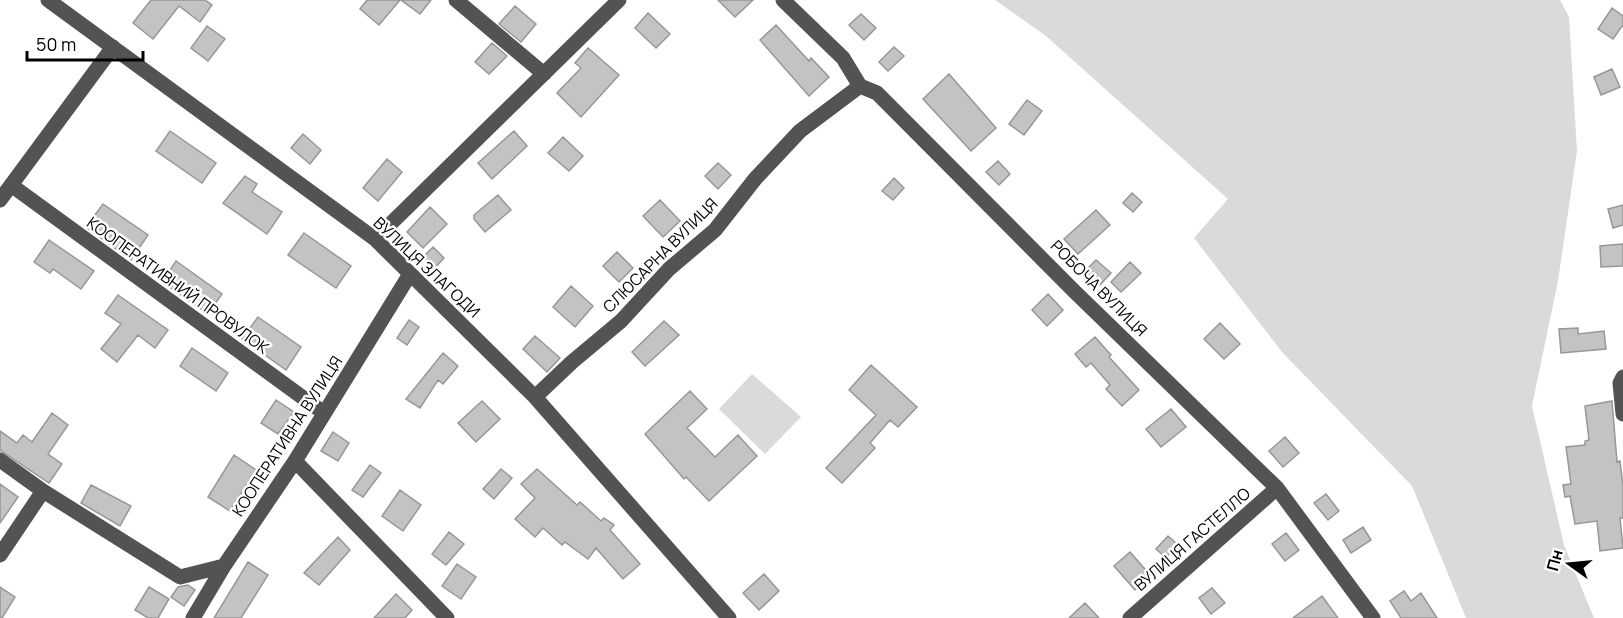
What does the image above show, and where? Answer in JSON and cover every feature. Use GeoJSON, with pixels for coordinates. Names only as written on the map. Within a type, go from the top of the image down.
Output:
{"type":"FeatureCollection","features":[{"type":"Feature","properties":{"kind":"street","name":"ВУЛИЦЯ ЗЛАГОДИ"},"geometry":{"type":"LineString","coordinates":[[48,0],[375,239],[535,397],[729,618]]}},
{"type":"Feature","properties":{"kind":"street"},"geometry":{"type":"LineString","coordinates":[[456,0],[544,74]]}},
{"type":"Feature","properties":{"kind":"street"},"geometry":{"type":"LineString","coordinates":[[375,239],[619,0]]}},
{"type":"Feature","properties":{"kind":"street","name":"РОБОЧА ВУЛИЦЯ"},"geometry":{"type":"LineString","coordinates":[[783,0],[843,58],[860,86],[877,93],[1074,291],[1277,488],[1373,618]]}},
{"type":"Feature","properties":{"kind":"street"},"geometry":{"type":"LineString","coordinates":[[0,200],[113,47]]}},
{"type":"Feature","properties":{"kind":"street","name":"СЛЮСАРНА ВУЛИЦЯ"},"geometry":{"type":"LineString","coordinates":[[535,397],[621,321],[669,269],[715,230],[755,179],[800,130],[860,86]]}},
{"type":"Feature","properties":{"kind":"street","name":"КООПЕРАТИВНИЙ ПРОВУЛОК"},"geometry":{"type":"LineString","coordinates":[[11,185],[324,413]]}},
{"type":"Feature","properties":{"kind":"street","name":"КООПЕРАТИВНА ВУЛИЦЯ"},"geometry":{"type":"LineString","coordinates":[[193,618],[224,566],[295,461],[410,274]]}},
{"type":"Feature","properties":{"kind":"street"},"geometry":{"type":"LineString","coordinates":[[1623,378],[1620,383],[1623,414]]}},
{"type":"Feature","properties":{"kind":"street"},"geometry":{"type":"LineString","coordinates":[[0,460],[44,491],[180,577],[224,566]]}},
{"type":"Feature","properties":{"kind":"street"},"geometry":{"type":"LineString","coordinates":[[295,461],[447,618]]}},
{"type":"Feature","properties":{"kind":"street","name":"ВУЛИЦЯ ГАСТЕЛЛО"},"geometry":{"type":"LineString","coordinates":[[1130,618],[1277,488]]}},
{"type":"Feature","properties":{"kind":"street"},"geometry":{"type":"LineString","coordinates":[[0,555],[44,491]]}},
{"type":"Feature","properties":{"kind":"shaded area"},"geometry":{"type":"Polygon","coordinates":[[[995,0],[1560,0],[1569,17],[1577,151],[1558,281],[1532,406],[1564,545],[1594,618],[1466,618],[1412,486],[1282,352],[1194,238],[1228,199],[1046,36],[995,0]]]}},
{"type":"Feature","properties":{"kind":"shaded area"},"geometry":{"type":"Polygon","coordinates":[[[752,374],[801,417],[765,454],[719,409],[752,374]]]}},
{"type":"Feature","properties":{"kind":"building"},"geometry":{"type":"Polygon","coordinates":[[[151,0],[205,0],[212,5],[200,22],[179,6],[153,39],[133,23],[151,0]]]}},
{"type":"Feature","properties":{"kind":"building"},"geometry":{"type":"Polygon","coordinates":[[[367,0],[400,0],[379,25],[360,9],[367,0]]]}},
{"type":"Feature","properties":{"kind":"building"},"geometry":{"type":"Polygon","coordinates":[[[401,0],[431,0],[420,14],[401,0]]]}},
{"type":"Feature","properties":{"kind":"building"},"geometry":{"type":"Polygon","coordinates":[[[718,0],[753,0],[735,17],[718,0]]]}},
{"type":"Feature","properties":{"kind":"building"},"geometry":{"type":"Polygon","coordinates":[[[515,6],[536,24],[521,42],[499,24],[515,6]]]}},
{"type":"Feature","properties":{"kind":"building"},"geometry":{"type":"Polygon","coordinates":[[[1612,8],[1623,16],[1623,25],[1613,39],[1598,29],[1612,8]]]}},
{"type":"Feature","properties":{"kind":"building"},"geometry":{"type":"Polygon","coordinates":[[[648,13],[670,34],[656,48],[635,28],[648,13]]]}},
{"type":"Feature","properties":{"kind":"building"},"geometry":{"type":"Polygon","coordinates":[[[861,14],[876,28],[864,40],[849,25],[861,14]]]}},
{"type":"Feature","properties":{"kind":"building"},"geometry":{"type":"Polygon","coordinates":[[[776,25],[809,61],[811,58],[829,77],[809,96],[760,40],[776,25]]]}},
{"type":"Feature","properties":{"kind":"building"},"geometry":{"type":"Polygon","coordinates":[[[207,26],[225,39],[208,61],[191,48],[207,26]]]}},
{"type":"Feature","properties":{"kind":"building"},"geometry":{"type":"Polygon","coordinates":[[[492,43],[507,56],[489,74],[475,62],[492,43]]]}},
{"type":"Feature","properties":{"kind":"building"},"geometry":{"type":"Polygon","coordinates":[[[894,47],[904,56],[888,71],[879,62],[894,47]]]}},
{"type":"Feature","properties":{"kind":"building"},"geometry":{"type":"Polygon","coordinates":[[[588,48],[619,75],[581,117],[557,93],[581,68],[575,63],[588,48]]]}},
{"type":"Feature","properties":{"kind":"building"},"geometry":{"type":"Polygon","coordinates":[[[1612,69],[1620,87],[1601,95],[1594,77],[1612,69]]]}},
{"type":"Feature","properties":{"kind":"building"},"geometry":{"type":"Polygon","coordinates":[[[949,74],[996,128],[971,151],[923,99],[949,74]]]}},
{"type":"Feature","properties":{"kind":"building"},"geometry":{"type":"Polygon","coordinates":[[[1027,100],[1042,111],[1024,135],[1009,124],[1027,100]]]}},
{"type":"Feature","properties":{"kind":"building"},"geometry":{"type":"Polygon","coordinates":[[[170,131],[216,163],[202,183],[156,151],[170,131]]]}},
{"type":"Feature","properties":{"kind":"building"},"geometry":{"type":"Polygon","coordinates":[[[514,131],[527,146],[492,179],[478,163],[514,131]]]}},
{"type":"Feature","properties":{"kind":"building"},"geometry":{"type":"Polygon","coordinates":[[[303,134],[321,150],[310,164],[291,148],[303,134]]]}},
{"type":"Feature","properties":{"kind":"building"},"geometry":{"type":"Polygon","coordinates":[[[563,137],[583,156],[569,171],[548,153],[563,137]]]}},
{"type":"Feature","properties":{"kind":"building"},"geometry":{"type":"Polygon","coordinates":[[[387,159],[402,172],[378,201],[363,188],[387,159]]]}},
{"type":"Feature","properties":{"kind":"building"},"geometry":{"type":"Polygon","coordinates":[[[998,161],[1010,174],[999,185],[986,172],[998,161]]]}},
{"type":"Feature","properties":{"kind":"building"},"geometry":{"type":"Polygon","coordinates":[[[718,163],[731,175],[718,189],[705,176],[718,163]]]}},
{"type":"Feature","properties":{"kind":"building"},"geometry":{"type":"Polygon","coordinates":[[[245,176],[257,184],[252,192],[282,212],[267,234],[223,203],[245,176]]]}},
{"type":"Feature","properties":{"kind":"building"},"geometry":{"type":"Polygon","coordinates":[[[894,178],[904,188],[893,200],[882,191],[894,178]]]}},
{"type":"Feature","properties":{"kind":"building"},"geometry":{"type":"Polygon","coordinates":[[[1132,193],[1142,202],[1133,212],[1123,203],[1132,193]]]}},
{"type":"Feature","properties":{"kind":"building"},"geometry":{"type":"Polygon","coordinates":[[[498,195],[511,210],[485,232],[474,219],[474,215],[498,195]]]}},
{"type":"Feature","properties":{"kind":"building"},"geometry":{"type":"Polygon","coordinates":[[[660,200],[680,221],[663,237],[643,216],[660,200]]]}},
{"type":"Feature","properties":{"kind":"building"},"geometry":{"type":"Polygon","coordinates":[[[103,204],[148,235],[131,260],[86,227],[103,204]]]}},
{"type":"Feature","properties":{"kind":"building"},"geometry":{"type":"Polygon","coordinates":[[[1623,205],[1623,225],[1613,228],[1608,209],[1623,205]]]}},
{"type":"Feature","properties":{"kind":"building"},"geometry":{"type":"Polygon","coordinates":[[[430,207],[447,224],[423,248],[407,232],[430,207]]]}},
{"type":"Feature","properties":{"kind":"building"},"geometry":{"type":"Polygon","coordinates":[[[1096,210],[1110,225],[1078,254],[1064,239],[1096,210]]]}},
{"type":"Feature","properties":{"kind":"building"},"geometry":{"type":"Polygon","coordinates":[[[304,233],[351,266],[336,288],[288,255],[304,233]]]}},
{"type":"Feature","properties":{"kind":"building"},"geometry":{"type":"Polygon","coordinates":[[[49,240],[94,271],[81,289],[53,269],[50,273],[34,262],[49,240]]]}},
{"type":"Feature","properties":{"kind":"building"},"geometry":{"type":"Polygon","coordinates":[[[1623,244],[1623,266],[1601,267],[1600,246],[1623,244]]]}},
{"type":"Feature","properties":{"kind":"building"},"geometry":{"type":"Polygon","coordinates":[[[433,247],[444,258],[435,268],[423,257],[433,247]]]}},
{"type":"Feature","properties":{"kind":"building"},"geometry":{"type":"Polygon","coordinates":[[[617,252],[633,268],[619,282],[603,266],[617,252]]]}},
{"type":"Feature","properties":{"kind":"building"},"geometry":{"type":"Polygon","coordinates":[[[1096,260],[1111,273],[1100,285],[1085,271],[1096,260]]]}},
{"type":"Feature","properties":{"kind":"building"},"geometry":{"type":"Polygon","coordinates":[[[176,261],[222,294],[208,314],[162,282],[176,261]]]}},
{"type":"Feature","properties":{"kind":"building"},"geometry":{"type":"Polygon","coordinates":[[[1130,262],[1141,273],[1121,292],[1111,282],[1130,262]]]}},
{"type":"Feature","properties":{"kind":"building"},"geometry":{"type":"Polygon","coordinates":[[[571,286],[593,306],[575,327],[553,307],[571,286]]]}},
{"type":"Feature","properties":{"kind":"building"},"geometry":{"type":"Polygon","coordinates":[[[1048,294],[1063,310],[1047,326],[1032,310],[1048,294]]]}},
{"type":"Feature","properties":{"kind":"building"},"geometry":{"type":"Polygon","coordinates":[[[118,295],[168,330],[155,348],[138,335],[117,362],[101,349],[121,324],[105,313],[118,295]]]}},
{"type":"Feature","properties":{"kind":"building"},"geometry":{"type":"Polygon","coordinates":[[[258,317],[301,347],[286,370],[242,339],[258,317]]]}},
{"type":"Feature","properties":{"kind":"building"},"geometry":{"type":"Polygon","coordinates":[[[409,320],[419,327],[407,345],[397,338],[409,320]]]}},
{"type":"Feature","properties":{"kind":"building"},"geometry":{"type":"Polygon","coordinates":[[[664,321],[679,335],[645,366],[632,352],[664,321]]]}},
{"type":"Feature","properties":{"kind":"building"},"geometry":{"type":"Polygon","coordinates":[[[1220,323],[1240,344],[1224,359],[1204,339],[1220,323]]]}},
{"type":"Feature","properties":{"kind":"building"},"geometry":{"type":"Polygon","coordinates":[[[1578,328],[1578,334],[1604,331],[1606,349],[1561,353],[1559,329],[1578,328]]]}},
{"type":"Feature","properties":{"kind":"building"},"geometry":{"type":"Polygon","coordinates":[[[535,336],[560,358],[547,372],[523,349],[535,336]]]}},
{"type":"Feature","properties":{"kind":"building"},"geometry":{"type":"Polygon","coordinates":[[[1095,337],[1111,355],[1109,357],[1139,390],[1122,406],[1106,389],[1110,385],[1091,363],[1086,367],[1075,354],[1095,337]]]}},
{"type":"Feature","properties":{"kind":"building"},"geometry":{"type":"Polygon","coordinates":[[[192,348],[228,373],[216,391],[180,366],[192,348]]]}},
{"type":"Feature","properties":{"kind":"building"},"geometry":{"type":"Polygon","coordinates":[[[443,353],[458,366],[443,384],[438,380],[420,408],[406,399],[443,353]]]}},
{"type":"Feature","properties":{"kind":"building"},"geometry":{"type":"Polygon","coordinates":[[[871,365],[917,407],[898,427],[890,420],[870,443],[875,448],[842,483],[826,468],[876,415],[849,390],[871,365]]]}},
{"type":"Feature","properties":{"kind":"building"},"geometry":{"type":"Polygon","coordinates":[[[690,391],[707,409],[687,428],[715,457],[738,435],[757,456],[709,501],[686,477],[684,479],[645,434],[690,391]]]}},
{"type":"Feature","properties":{"kind":"building"},"geometry":{"type":"Polygon","coordinates":[[[276,400],[294,412],[278,434],[261,423],[276,400]]]}},
{"type":"Feature","properties":{"kind":"building"},"geometry":{"type":"Polygon","coordinates":[[[482,401],[500,419],[476,442],[458,423],[482,401]]]}},
{"type":"Feature","properties":{"kind":"building"},"geometry":{"type":"Polygon","coordinates":[[[1612,401],[1617,462],[1620,461],[1623,486],[1623,518],[1620,518],[1623,548],[1600,551],[1597,521],[1575,524],[1570,496],[1565,497],[1563,485],[1571,484],[1566,447],[1585,445],[1585,441],[1589,440],[1585,406],[1612,401]]]}},
{"type":"Feature","properties":{"kind":"building"},"geometry":{"type":"Polygon","coordinates":[[[1171,409],[1186,427],[1161,447],[1146,429],[1171,409]]]}},
{"type":"Feature","properties":{"kind":"building"},"geometry":{"type":"Polygon","coordinates":[[[52,413],[68,425],[48,454],[62,464],[49,483],[0,450],[0,431],[17,443],[23,435],[32,442],[52,413]]]}},
{"type":"Feature","properties":{"kind":"building"},"geometry":{"type":"Polygon","coordinates":[[[333,432],[349,443],[338,461],[321,451],[333,432]]]}},
{"type":"Feature","properties":{"kind":"building"},"geometry":{"type":"Polygon","coordinates":[[[1285,437],[1299,453],[1283,467],[1269,451],[1285,437]]]}},
{"type":"Feature","properties":{"kind":"building"},"geometry":{"type":"Polygon","coordinates":[[[234,455],[256,470],[230,511],[208,497],[234,455]]]}},
{"type":"Feature","properties":{"kind":"building"},"geometry":{"type":"Polygon","coordinates":[[[370,465],[381,473],[363,497],[352,490],[370,465]]]}},
{"type":"Feature","properties":{"kind":"building"},"geometry":{"type":"Polygon","coordinates":[[[501,469],[512,478],[494,499],[483,489],[501,469]]]}},
{"type":"Feature","properties":{"kind":"building"},"geometry":{"type":"Polygon","coordinates":[[[537,469],[577,505],[580,502],[601,521],[604,518],[614,525],[610,530],[640,564],[623,579],[596,548],[588,559],[565,542],[562,545],[543,528],[535,537],[515,519],[535,498],[521,484],[537,469]]]}},
{"type":"Feature","properties":{"kind":"building"},"geometry":{"type":"Polygon","coordinates":[[[0,484],[18,497],[0,523],[0,484]]]}},
{"type":"Feature","properties":{"kind":"building"},"geometry":{"type":"Polygon","coordinates":[[[91,485],[131,506],[120,526],[81,503],[91,485]]]}},
{"type":"Feature","properties":{"kind":"building"},"geometry":{"type":"Polygon","coordinates":[[[400,490],[421,505],[403,531],[382,516],[400,490]]]}},
{"type":"Feature","properties":{"kind":"building"},"geometry":{"type":"Polygon","coordinates":[[[1326,494],[1339,511],[1328,520],[1314,503],[1326,494]]]}},
{"type":"Feature","properties":{"kind":"building"},"geometry":{"type":"Polygon","coordinates":[[[1363,527],[1371,540],[1351,553],[1343,540],[1363,527]]]}},
{"type":"Feature","properties":{"kind":"building"},"geometry":{"type":"Polygon","coordinates":[[[449,532],[464,544],[446,565],[432,554],[449,532]]]}},
{"type":"Feature","properties":{"kind":"building"},"geometry":{"type":"Polygon","coordinates":[[[1286,533],[1299,550],[1285,561],[1272,544],[1286,533]]]}},
{"type":"Feature","properties":{"kind":"building"},"geometry":{"type":"Polygon","coordinates":[[[1168,536],[1177,544],[1166,558],[1156,549],[1168,536]]]}},
{"type":"Feature","properties":{"kind":"building"},"geometry":{"type":"Polygon","coordinates":[[[338,537],[350,550],[319,585],[304,573],[338,537]]]}},
{"type":"Feature","properties":{"kind":"building"},"geometry":{"type":"Polygon","coordinates":[[[1130,552],[1151,576],[1135,590],[1114,566],[1130,552]]]}},
{"type":"Feature","properties":{"kind":"building"},"geometry":{"type":"Polygon","coordinates":[[[248,562],[268,575],[241,618],[214,618],[248,562]]]}},
{"type":"Feature","properties":{"kind":"building"},"geometry":{"type":"Polygon","coordinates":[[[457,564],[476,577],[461,599],[442,586],[457,564]]]}},
{"type":"Feature","properties":{"kind":"building"},"geometry":{"type":"Polygon","coordinates":[[[764,574],[779,591],[759,610],[743,593],[764,574]]]}},
{"type":"Feature","properties":{"kind":"building"},"geometry":{"type":"Polygon","coordinates":[[[188,585],[195,590],[184,606],[171,597],[178,587],[188,585]]]}},
{"type":"Feature","properties":{"kind":"building"},"geometry":{"type":"Polygon","coordinates":[[[0,587],[15,597],[2,618],[0,618],[0,587]]]}},
{"type":"Feature","properties":{"kind":"building"},"geometry":{"type":"Polygon","coordinates":[[[149,587],[169,599],[158,618],[148,618],[135,610],[149,587]]]}},
{"type":"Feature","properties":{"kind":"building"},"geometry":{"type":"Polygon","coordinates":[[[1212,588],[1225,603],[1211,614],[1199,598],[1212,588]]]}},
{"type":"Feature","properties":{"kind":"building"},"geometry":{"type":"Polygon","coordinates":[[[1404,591],[1411,601],[1421,593],[1437,618],[1401,618],[1390,601],[1404,591]]]}},
{"type":"Feature","properties":{"kind":"building"},"geometry":{"type":"Polygon","coordinates":[[[396,594],[412,610],[405,618],[374,618],[396,594]]]}},
{"type":"Feature","properties":{"kind":"building"},"geometry":{"type":"Polygon","coordinates":[[[1322,596],[1338,618],[1293,618],[1322,596]]]}},
{"type":"Feature","properties":{"kind":"building"},"geometry":{"type":"Polygon","coordinates":[[[1085,603],[1099,618],[1069,618],[1085,603]]]}}]}
